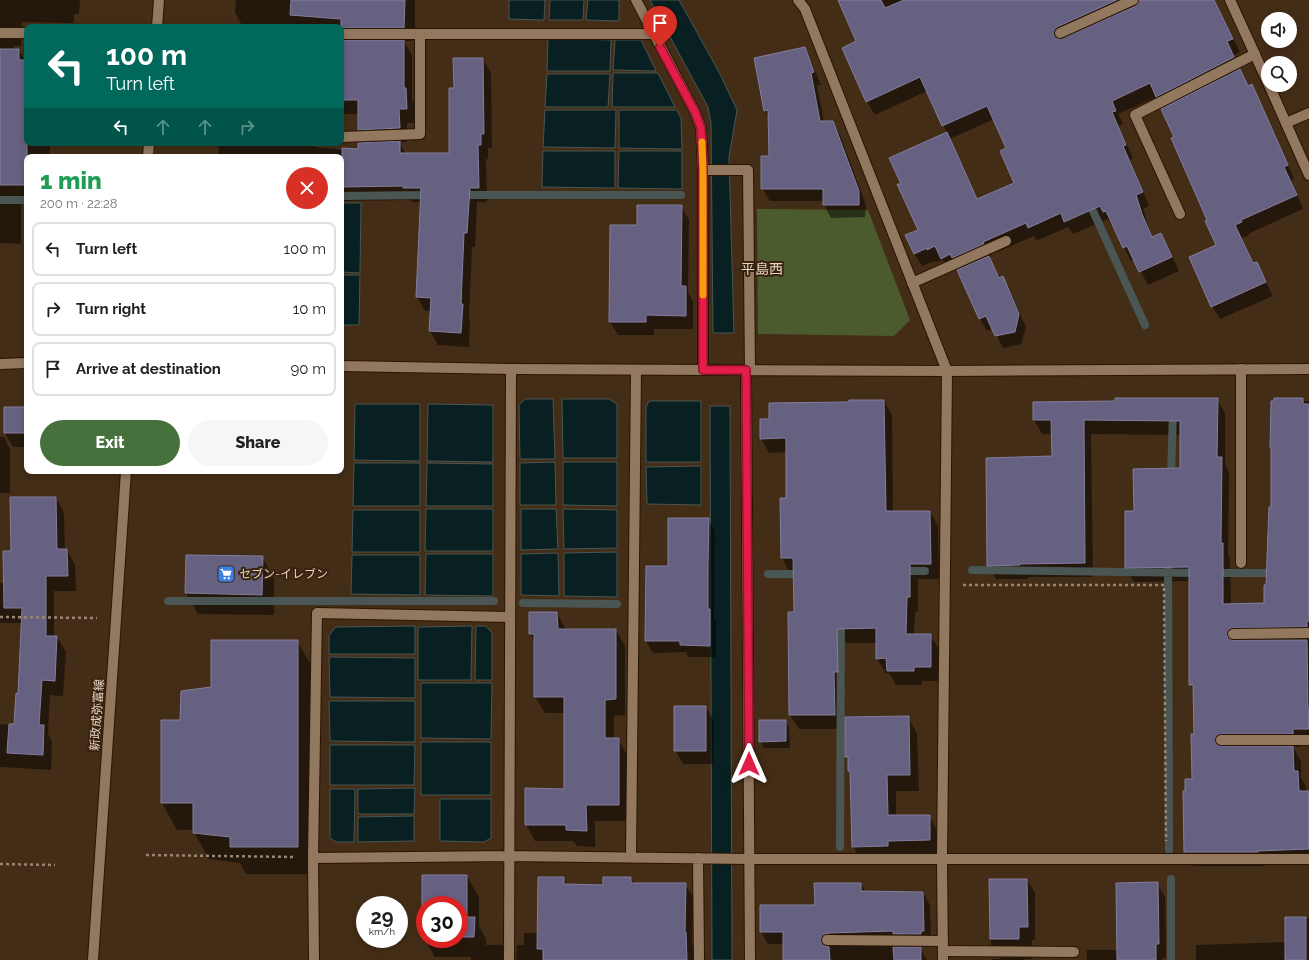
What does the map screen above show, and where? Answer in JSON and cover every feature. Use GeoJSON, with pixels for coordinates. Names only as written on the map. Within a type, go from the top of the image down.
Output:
{"type":"FeatureCollection","features":[{"type":"Feature","properties":{"kind":"street"},"geometry":{"type":"LineString","coordinates":[[157,24],[158,0]]}},
{"type":"Feature","properties":{"kind":"street"},"geometry":{"type":"LineString","coordinates":[[636,0],[695,112],[701,128],[703,170],[703,370]]}},
{"type":"Feature","properties":{"kind":"street"},"geometry":{"type":"LineString","coordinates":[[798,0],[805,10],[947,372],[942,859],[943,951]]}},
{"type":"Feature","properties":{"kind":"street"},"geometry":{"type":"LineString","coordinates":[[1060,33],[1133,0]]}},
{"type":"Feature","properties":{"kind":"street"},"geometry":{"type":"LineString","coordinates":[[1230,0],[1261,68]]}},
{"type":"Feature","properties":{"kind":"street"},"geometry":{"type":"LineString","coordinates":[[0,33],[24,33]]}},
{"type":"Feature","properties":{"kind":"street"},"geometry":{"type":"LineString","coordinates":[[344,34],[654,34]]}},
{"type":"Feature","properties":{"kind":"street"},"geometry":{"type":"LineString","coordinates":[[344,137],[420,134],[420,34]]}},
{"type":"Feature","properties":{"kind":"street"},"geometry":{"type":"LineString","coordinates":[[1180,214],[1135,115],[1255,54]]}},
{"type":"Feature","properties":{"kind":"street"},"geometry":{"type":"LineString","coordinates":[[1272,92],[1309,175]]}},
{"type":"Feature","properties":{"kind":"street"},"geometry":{"type":"LineString","coordinates":[[1286,123],[1309,113]]}},
{"type":"Feature","properties":{"kind":"street"},"geometry":{"type":"LineString","coordinates":[[703,170],[748,170],[750,960]]}},
{"type":"Feature","properties":{"kind":"street"},"geometry":{"type":"LineString","coordinates":[[912,283],[1006,241]]}},
{"type":"Feature","properties":{"kind":"street"},"geometry":{"type":"LineString","coordinates":[[0,364],[24,364]]}},
{"type":"Feature","properties":{"kind":"street"},"geometry":{"type":"LineString","coordinates":[[344,366],[511,369],[947,372],[1309,369]]}},
{"type":"Feature","properties":{"kind":"street"},"geometry":{"type":"LineString","coordinates":[[509,960],[511,369]]}},
{"type":"Feature","properties":{"kind":"street"},"geometry":{"type":"LineString","coordinates":[[1241,369],[1241,563]]}},
{"type":"Feature","properties":{"kind":"street"},"geometry":{"type":"LineString","coordinates":[[631,857],[636,370]]}},
{"type":"Feature","properties":{"kind":"street","name":"新政成弥富線"},"geometry":{"type":"LineString","coordinates":[[93,960],[126,474]]}},
{"type":"Feature","properties":{"kind":"street"},"geometry":{"type":"LineString","coordinates":[[314,960],[313,858],[317,613],[510,617]]}},
{"type":"Feature","properties":{"kind":"street"},"geometry":{"type":"LineString","coordinates":[[1233,634],[1309,633]]}},
{"type":"Feature","properties":{"kind":"street"},"geometry":{"type":"LineString","coordinates":[[1220,740],[1309,740]]}},
{"type":"Feature","properties":{"kind":"street"},"geometry":{"type":"LineString","coordinates":[[313,858],[509,856],[734,859],[1309,859]]}},
{"type":"Feature","properties":{"kind":"street"},"geometry":{"type":"LineString","coordinates":[[699,960],[703,858]]}},
{"type":"Feature","properties":{"kind":"street"},"geometry":{"type":"LineString","coordinates":[[827,940],[943,951],[1074,952]]}},
{"type":"Feature","properties":{"kind":"path"},"geometry":{"type":"LineString","coordinates":[[945,585],[1164,585],[1167,859]]}},
{"type":"Feature","properties":{"kind":"path"},"geometry":{"type":"LineString","coordinates":[[0,617],[116,618]]}},
{"type":"Feature","properties":{"kind":"path"},"geometry":{"type":"LineString","coordinates":[[146,855],[313,858]]}},
{"type":"Feature","properties":{"kind":"path"},"geometry":{"type":"LineString","coordinates":[[0,864],[55,865]]}},
{"type":"Feature","properties":{"kind":"green space"},"geometry":{"type":"Polygon","coordinates":[[[757,209],[868,210],[910,320],[894,336],[758,334],[757,209]]]}},
{"type":"Feature","properties":{"kind":"water"},"geometry":{"type":"Polygon","coordinates":[[[509,0],[545,0],[544,20],[509,19],[509,0]]]}},
{"type":"Feature","properties":{"kind":"water"},"geometry":{"type":"Polygon","coordinates":[[[550,0],[584,0],[583,20],[549,20],[550,0]]]}},
{"type":"Feature","properties":{"kind":"water"},"geometry":{"type":"Polygon","coordinates":[[[588,0],[619,0],[619,21],[586,20],[588,0]]]}},
{"type":"Feature","properties":{"kind":"water"},"geometry":{"type":"Polygon","coordinates":[[[650,0],[679,0],[720,74],[737,110],[729,157],[734,333],[713,333],[711,123],[708,107],[650,0]]]}},
{"type":"Feature","properties":{"kind":"water"},"geometry":{"type":"Polygon","coordinates":[[[548,38],[611,40],[610,71],[547,71],[548,38]]]}},
{"type":"Feature","properties":{"kind":"water"},"geometry":{"type":"Polygon","coordinates":[[[615,40],[641,40],[656,71],[613,70],[615,40]]]}},
{"type":"Feature","properties":{"kind":"water"},"geometry":{"type":"Polygon","coordinates":[[[613,73],[658,73],[675,107],[612,107],[613,73]]]}},
{"type":"Feature","properties":{"kind":"water"},"geometry":{"type":"Polygon","coordinates":[[[547,74],[610,74],[608,107],[545,107],[547,74]]]}},
{"type":"Feature","properties":{"kind":"water"},"geometry":{"type":"Polygon","coordinates":[[[545,110],[616,110],[615,148],[543,147],[545,110]]]}},
{"type":"Feature","properties":{"kind":"water"},"geometry":{"type":"Polygon","coordinates":[[[619,110],[677,110],[681,118],[682,149],[619,148],[619,110]]]}},
{"type":"Feature","properties":{"kind":"water"},"geometry":{"type":"Polygon","coordinates":[[[543,151],[615,151],[615,188],[542,187],[543,151]]]}},
{"type":"Feature","properties":{"kind":"water"},"geometry":{"type":"Polygon","coordinates":[[[619,151],[682,151],[682,189],[618,188],[619,151]]]}},
{"type":"Feature","properties":{"kind":"water"},"geometry":{"type":"Polygon","coordinates":[[[344,203],[361,203],[360,273],[344,272],[344,203]]]}},
{"type":"Feature","properties":{"kind":"water"},"geometry":{"type":"Polygon","coordinates":[[[344,275],[360,275],[359,325],[344,325],[344,275]]]}},
{"type":"Feature","properties":{"kind":"water"},"geometry":{"type":"Polygon","coordinates":[[[525,399],[553,399],[555,459],[520,459],[519,405],[525,399]]]}},
{"type":"Feature","properties":{"kind":"water"},"geometry":{"type":"Polygon","coordinates":[[[562,399],[609,399],[617,404],[617,458],[563,458],[562,399]]]}},
{"type":"Feature","properties":{"kind":"water"},"geometry":{"type":"Polygon","coordinates":[[[649,401],[701,401],[701,462],[646,462],[646,407],[649,401]]]}},
{"type":"Feature","properties":{"kind":"water"},"geometry":{"type":"Polygon","coordinates":[[[355,404],[420,404],[420,461],[354,460],[355,404]]]}},
{"type":"Feature","properties":{"kind":"water"},"geometry":{"type":"Polygon","coordinates":[[[428,404],[493,405],[493,462],[427,461],[428,404]]]}},
{"type":"Feature","properties":{"kind":"water"},"geometry":{"type":"Polygon","coordinates":[[[710,406],[730,406],[732,960],[712,960],[710,406]]]}},
{"type":"Feature","properties":{"kind":"water"},"geometry":{"type":"Polygon","coordinates":[[[555,462],[556,505],[520,505],[520,463],[555,462]]]}},
{"type":"Feature","properties":{"kind":"water"},"geometry":{"type":"Polygon","coordinates":[[[563,462],[617,462],[617,506],[563,505],[563,462]]]}},
{"type":"Feature","properties":{"kind":"water"},"geometry":{"type":"Polygon","coordinates":[[[354,463],[420,463],[420,506],[353,506],[354,463]]]}},
{"type":"Feature","properties":{"kind":"water"},"geometry":{"type":"Polygon","coordinates":[[[427,463],[493,464],[493,506],[426,506],[427,463]]]}},
{"type":"Feature","properties":{"kind":"water"},"geometry":{"type":"Polygon","coordinates":[[[701,466],[701,505],[647,504],[646,467],[701,466]]]}},
{"type":"Feature","properties":{"kind":"water"},"geometry":{"type":"Polygon","coordinates":[[[426,509],[493,509],[493,551],[425,551],[426,509]]]}},
{"type":"Feature","properties":{"kind":"water"},"geometry":{"type":"Polygon","coordinates":[[[521,509],[556,509],[558,549],[521,550],[521,509]]]}},
{"type":"Feature","properties":{"kind":"water"},"geometry":{"type":"Polygon","coordinates":[[[563,509],[617,510],[617,548],[564,549],[563,509]]]}},
{"type":"Feature","properties":{"kind":"water"},"geometry":{"type":"Polygon","coordinates":[[[353,510],[420,510],[420,552],[352,552],[353,510]]]}},
{"type":"Feature","properties":{"kind":"water"},"geometry":{"type":"Polygon","coordinates":[[[617,552],[617,597],[564,596],[564,553],[617,552]]]}},
{"type":"Feature","properties":{"kind":"water"},"geometry":{"type":"Polygon","coordinates":[[[558,553],[559,596],[521,595],[521,554],[558,553]]]}},
{"type":"Feature","properties":{"kind":"water"},"geometry":{"type":"Polygon","coordinates":[[[426,554],[493,554],[493,596],[425,595],[426,554]]]}},
{"type":"Feature","properties":{"kind":"water"},"geometry":{"type":"Polygon","coordinates":[[[352,555],[420,555],[420,595],[351,594],[352,555]]]}},
{"type":"Feature","properties":{"kind":"water"},"geometry":{"type":"Polygon","coordinates":[[[415,626],[415,654],[329,654],[329,636],[335,627],[415,626]]]}},
{"type":"Feature","properties":{"kind":"water"},"geometry":{"type":"Polygon","coordinates":[[[472,626],[471,680],[418,680],[418,627],[472,626]]]}},
{"type":"Feature","properties":{"kind":"water"},"geometry":{"type":"Polygon","coordinates":[[[476,626],[486,626],[492,633],[492,680],[475,680],[476,626]]]}},
{"type":"Feature","properties":{"kind":"water"},"geometry":{"type":"Polygon","coordinates":[[[329,657],[415,658],[415,698],[330,697],[329,657]]]}},
{"type":"Feature","properties":{"kind":"water"},"geometry":{"type":"Polygon","coordinates":[[[421,683],[492,683],[491,739],[421,738],[421,683]]]}},
{"type":"Feature","properties":{"kind":"water"},"geometry":{"type":"Polygon","coordinates":[[[329,701],[415,701],[415,742],[330,741],[329,701]]]}},
{"type":"Feature","properties":{"kind":"water"},"geometry":{"type":"Polygon","coordinates":[[[421,742],[491,742],[491,795],[421,795],[421,742]]]}},
{"type":"Feature","properties":{"kind":"water"},"geometry":{"type":"Polygon","coordinates":[[[330,745],[415,745],[414,785],[330,785],[330,745]]]}},
{"type":"Feature","properties":{"kind":"water"},"geometry":{"type":"Polygon","coordinates":[[[415,788],[414,814],[358,814],[358,789],[415,788]]]}},
{"type":"Feature","properties":{"kind":"water"},"geometry":{"type":"Polygon","coordinates":[[[330,789],[355,789],[354,842],[336,842],[330,838],[330,789]]]}},
{"type":"Feature","properties":{"kind":"water"},"geometry":{"type":"Polygon","coordinates":[[[440,799],[491,799],[491,838],[484,842],[440,841],[440,799]]]}},
{"type":"Feature","properties":{"kind":"water"},"geometry":{"type":"Polygon","coordinates":[[[414,816],[414,841],[358,842],[358,817],[414,816]]]}},
{"type":"Feature","properties":{"kind":"building"},"geometry":{"type":"Polygon","coordinates":[[[291,0],[405,0],[404,28],[344,28],[344,24],[341,24],[341,19],[290,15],[291,0]]]}},
{"type":"Feature","properties":{"kind":"building"},"geometry":{"type":"Polygon","coordinates":[[[838,0],[881,0],[885,8],[904,0],[1117,0],[1057,27],[1054,35],[1060,39],[1136,6],[1139,0],[1214,0],[1233,39],[1227,41],[1234,57],[1156,97],[1150,83],[1112,101],[1116,111],[1112,112],[1126,145],[1123,146],[1143,192],[1136,195],[1142,214],[1152,237],[1161,233],[1172,257],[1139,272],[1127,246],[1123,248],[1106,211],[1103,212],[1100,206],[1064,222],[1061,213],[1028,228],[1026,223],[983,242],[984,244],[952,258],[950,254],[941,259],[935,246],[914,254],[905,235],[918,230],[897,184],[901,184],[889,158],[947,132],[977,199],[1014,183],[1000,151],[1006,148],[987,106],[942,126],[920,77],[866,102],[842,48],[856,41],[838,0]]]}},
{"type":"Feature","properties":{"kind":"building"},"geometry":{"type":"Polygon","coordinates":[[[344,40],[404,40],[404,88],[406,88],[407,109],[399,109],[400,128],[358,130],[358,100],[344,100],[344,40]]]}},
{"type":"Feature","properties":{"kind":"building"},"geometry":{"type":"Polygon","coordinates":[[[805,47],[814,72],[811,73],[820,121],[833,121],[859,191],[859,205],[823,205],[823,189],[761,189],[761,156],[769,156],[768,110],[764,111],[754,58],[805,47]]]}},
{"type":"Feature","properties":{"kind":"building"},"geometry":{"type":"Polygon","coordinates":[[[0,49],[19,49],[19,60],[24,60],[24,146],[27,146],[27,154],[24,154],[24,185],[0,185],[0,49]]]}},
{"type":"Feature","properties":{"kind":"building"},"geometry":{"type":"Polygon","coordinates":[[[453,58],[483,58],[484,134],[481,134],[481,145],[478,145],[479,188],[470,188],[467,233],[464,233],[461,333],[429,331],[431,298],[416,297],[421,188],[403,188],[403,186],[344,187],[344,154],[342,154],[342,148],[358,149],[358,143],[400,141],[400,153],[449,153],[449,88],[454,88],[453,58]]]}},
{"type":"Feature","properties":{"kind":"building"},"geometry":{"type":"Polygon","coordinates":[[[1240,69],[1248,86],[1252,84],[1288,165],[1284,167],[1297,195],[1241,220],[1242,222],[1235,225],[1253,263],[1257,262],[1266,282],[1211,307],[1189,257],[1216,245],[1205,221],[1207,220],[1171,138],[1174,137],[1161,109],[1240,69]]]}},
{"type":"Feature","properties":{"kind":"building"},"geometry":{"type":"Polygon","coordinates":[[[637,205],[682,205],[681,286],[686,286],[686,316],[646,315],[646,322],[609,322],[610,225],[637,225],[637,205]]]}},
{"type":"Feature","properties":{"kind":"building"},"geometry":{"type":"Polygon","coordinates":[[[989,256],[999,278],[1003,276],[1019,314],[1015,332],[995,336],[986,316],[979,319],[957,270],[989,256]]]}},
{"type":"Feature","properties":{"kind":"building"},"geometry":{"type":"Polygon","coordinates":[[[1115,398],[1218,398],[1217,457],[1222,457],[1221,543],[1223,543],[1223,604],[1264,603],[1269,507],[1271,507],[1271,401],[1274,401],[1274,398],[1303,398],[1303,404],[1309,404],[1309,621],[1307,621],[1307,627],[1233,628],[1229,629],[1227,634],[1228,638],[1233,640],[1307,640],[1309,729],[1293,729],[1293,734],[1221,734],[1217,735],[1215,740],[1216,744],[1221,746],[1293,746],[1294,771],[1298,771],[1299,791],[1309,791],[1309,849],[1258,852],[1184,852],[1183,791],[1185,791],[1185,779],[1192,779],[1191,734],[1194,734],[1193,685],[1189,685],[1189,567],[1125,568],[1125,511],[1134,511],[1133,469],[1180,468],[1180,421],[1084,420],[1085,563],[987,566],[986,458],[1052,456],[1051,420],[1033,420],[1033,402],[1115,401],[1115,398]]]}},
{"type":"Feature","properties":{"kind":"building"},"geometry":{"type":"Polygon","coordinates":[[[849,400],[884,400],[886,511],[930,511],[931,564],[910,564],[910,597],[907,597],[906,634],[931,634],[931,667],[914,667],[914,671],[887,671],[886,658],[876,659],[876,628],[837,629],[838,672],[834,672],[835,715],[789,715],[788,612],[794,612],[793,558],[781,558],[780,498],[786,498],[786,439],[760,439],[760,419],[769,419],[769,403],[849,402],[849,400]]]}},
{"type":"Feature","properties":{"kind":"building"},"geometry":{"type":"Polygon","coordinates":[[[4,407],[24,407],[24,433],[4,433],[4,407]]]}},
{"type":"Feature","properties":{"kind":"building"},"geometry":{"type":"Polygon","coordinates":[[[10,497],[56,497],[57,549],[67,549],[68,576],[46,576],[46,636],[57,636],[55,681],[42,680],[39,725],[44,725],[43,755],[7,753],[9,724],[14,724],[16,693],[18,694],[22,608],[4,608],[3,551],[11,551],[10,497]]]}},
{"type":"Feature","properties":{"kind":"building"},"geometry":{"type":"Polygon","coordinates":[[[668,518],[709,518],[708,609],[710,609],[710,646],[680,645],[680,641],[645,641],[646,566],[668,566],[668,518]]]}},
{"type":"Feature","properties":{"kind":"building"},"geometry":{"type":"Polygon","coordinates":[[[186,555],[263,556],[262,595],[185,593],[186,555]]]}},
{"type":"Feature","properties":{"kind":"building"},"geometry":{"type":"Polygon","coordinates":[[[529,612],[557,612],[558,629],[616,629],[616,699],[605,700],[605,738],[619,738],[619,805],[586,805],[587,831],[566,830],[566,825],[525,825],[525,788],[564,789],[564,697],[534,697],[534,634],[529,634],[529,612]]]}},
{"type":"Feature","properties":{"kind":"building"},"geometry":{"type":"Polygon","coordinates":[[[211,640],[298,640],[298,847],[230,847],[230,837],[193,833],[193,803],[161,803],[161,720],[180,720],[181,691],[211,687],[211,640]]]}},
{"type":"Feature","properties":{"kind":"building"},"geometry":{"type":"Polygon","coordinates":[[[674,706],[706,706],[706,751],[674,751],[674,706]]]}},
{"type":"Feature","properties":{"kind":"building"},"geometry":{"type":"Polygon","coordinates":[[[909,716],[910,775],[887,775],[888,815],[930,815],[930,840],[888,841],[888,846],[852,847],[850,771],[848,771],[848,757],[845,757],[845,717],[909,716]]]}},
{"type":"Feature","properties":{"kind":"building"},"geometry":{"type":"Polygon","coordinates":[[[759,720],[786,720],[786,741],[759,742],[759,720]]]}},
{"type":"Feature","properties":{"kind":"building"},"geometry":{"type":"Polygon","coordinates":[[[422,875],[467,875],[467,896],[422,896],[422,875]]]}},
{"type":"Feature","properties":{"kind":"building"},"geometry":{"type":"Polygon","coordinates":[[[538,877],[564,877],[564,884],[603,885],[603,877],[631,877],[631,883],[686,883],[685,932],[687,960],[543,960],[543,949],[537,949],[538,877]]]}},
{"type":"Feature","properties":{"kind":"building"},"geometry":{"type":"Polygon","coordinates":[[[989,879],[1027,879],[1028,927],[1019,927],[1019,939],[990,939],[989,879]]]}},
{"type":"Feature","properties":{"kind":"building"},"geometry":{"type":"Polygon","coordinates":[[[1158,882],[1159,944],[1156,944],[1156,960],[1117,960],[1116,883],[1158,882]]]}},
{"type":"Feature","properties":{"kind":"building"},"geometry":{"type":"Polygon","coordinates":[[[814,883],[861,883],[861,891],[923,892],[924,931],[921,931],[921,934],[893,934],[893,931],[829,933],[823,935],[821,940],[823,945],[829,947],[830,960],[783,960],[783,932],[760,932],[760,905],[815,905],[814,883]]]}},
{"type":"Feature","properties":{"kind":"building"},"geometry":{"type":"Polygon","coordinates":[[[468,917],[475,917],[474,937],[468,937],[468,917]]]}},
{"type":"Feature","properties":{"kind":"building"},"geometry":{"type":"Polygon","coordinates":[[[1285,917],[1306,917],[1306,960],[1285,960],[1285,917]]]}},
{"type":"Feature","properties":{"kind":"building"},"geometry":{"type":"Polygon","coordinates":[[[893,947],[921,947],[921,960],[894,960],[893,947]]]}},
{"type":"Feature","properties":{"kind":"waterway"},"geometry":{"type":"LineString","coordinates":[[344,196],[430,195]]}},
{"type":"Feature","properties":{"kind":"waterway"},"geometry":{"type":"LineString","coordinates":[[460,195],[681,195]]}},
{"type":"Feature","properties":{"kind":"waterway"},"geometry":{"type":"LineString","coordinates":[[0,200],[24,200]]}},
{"type":"Feature","properties":{"kind":"waterway"},"geometry":{"type":"LineString","coordinates":[[1088,200],[1145,325]]}},
{"type":"Feature","properties":{"kind":"waterway"},"geometry":{"type":"LineString","coordinates":[[1171,479],[1173,411]]}},
{"type":"Feature","properties":{"kind":"waterway"},"geometry":{"type":"LineString","coordinates":[[1168,557],[1169,850]]}},
{"type":"Feature","properties":{"kind":"waterway"},"geometry":{"type":"LineString","coordinates":[[972,570],[1198,573]]}},
{"type":"Feature","properties":{"kind":"waterway"},"geometry":{"type":"LineString","coordinates":[[900,571],[925,571]]}},
{"type":"Feature","properties":{"kind":"waterway"},"geometry":{"type":"LineString","coordinates":[[1212,573],[1276,573]]}},
{"type":"Feature","properties":{"kind":"waterway"},"geometry":{"type":"LineString","coordinates":[[768,574],[804,574]]}},
{"type":"Feature","properties":{"kind":"waterway"},"geometry":{"type":"LineString","coordinates":[[168,601],[494,601]]}},
{"type":"Feature","properties":{"kind":"waterway"},"geometry":{"type":"LineString","coordinates":[[523,603],[617,604]]}},
{"type":"Feature","properties":{"kind":"waterway"},"geometry":{"type":"LineString","coordinates":[[840,847],[841,619]]}},
{"type":"Feature","properties":{"kind":"waterway"},"geometry":{"type":"LineString","coordinates":[[1171,879],[1171,960]]}},
{"type":"Feature","properties":{"kind":"slow traffic"},"geometry":{"type":"LineString","coordinates":[[702,142],[703,295]]}},
{"type":"Feature","properties":{"kind":"place","name":"セブン-イレブン"},"geometry":{"type":"Point","coordinates":[226,574]}},
{"type":"Feature","properties":{"kind":"district","name":"平島西"},"geometry":{"type":"Point","coordinates":[762,269]}},
{"type":"Feature","properties":{"kind":"route"},"geometry":{"type":"LineString","coordinates":[[660,47],[695,112],[701,128],[703,170],[703,370],[746,370],[749,764]]}}]}
